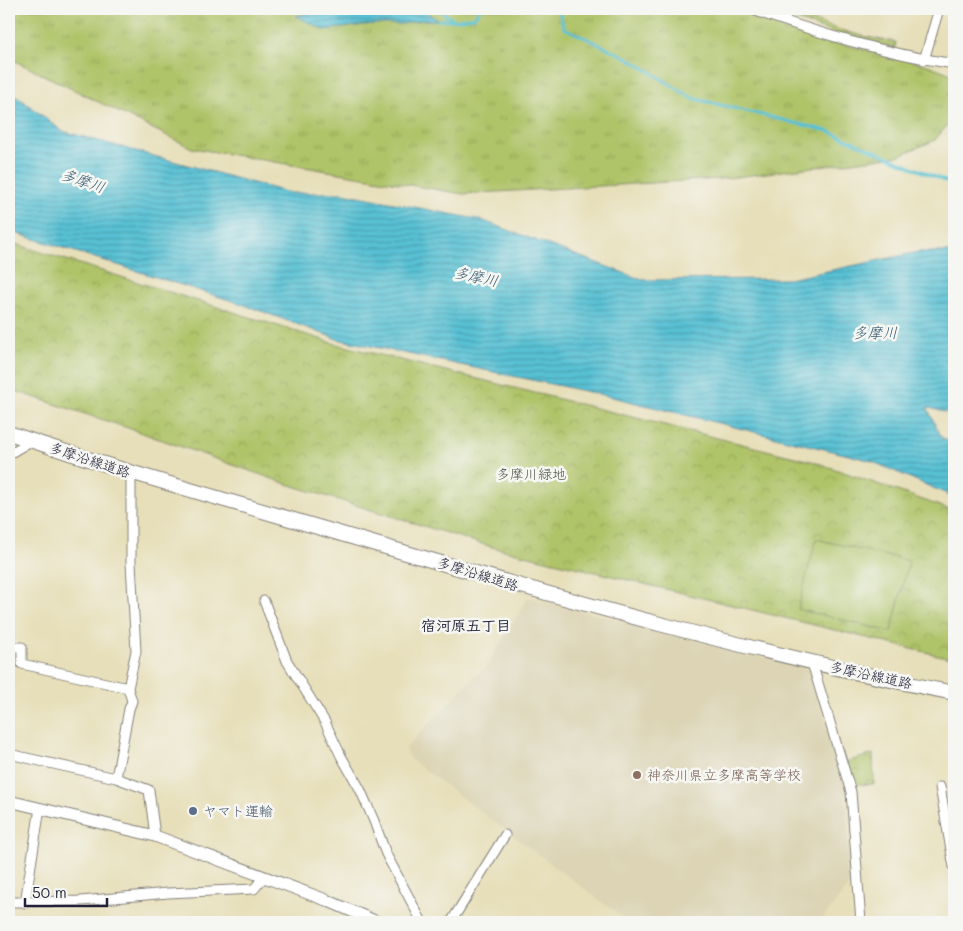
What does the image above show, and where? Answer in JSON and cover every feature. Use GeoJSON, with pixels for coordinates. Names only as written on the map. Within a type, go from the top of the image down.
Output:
{"type":"FeatureCollection","features":[{"type":"Feature","properties":{"kind":"main road","name":"多摩沿線道路"},"geometry":{"type":"LineString","coordinates":[[9,433],[131,473],[526,589],[812,662],[954,693]]}},
{"type":"Feature","properties":{"kind":"street"},"geometry":{"type":"LineString","coordinates":[[750,9],[859,45],[924,60],[954,64]]}},
{"type":"Feature","properties":{"kind":"street"},"geometry":{"type":"LineString","coordinates":[[924,60],[939,9]]}},
{"type":"Feature","properties":{"kind":"street"},"geometry":{"type":"LineString","coordinates":[[9,454],[31,441]]}},
{"type":"Feature","properties":{"kind":"street"},"geometry":{"type":"LineString","coordinates":[[116,778],[132,701],[128,688],[136,651],[131,563],[131,473]]}},
{"type":"Feature","properties":{"kind":"street"},"geometry":{"type":"LineString","coordinates":[[264,601],[287,661],[325,722],[341,756],[360,788],[386,854],[422,922]]}},
{"type":"Feature","properties":{"kind":"street"},"geometry":{"type":"LineString","coordinates":[[9,647],[22,647],[22,664],[128,688]]}},
{"type":"Feature","properties":{"kind":"street"},"geometry":{"type":"LineString","coordinates":[[812,662],[851,792],[861,922]]}},
{"type":"Feature","properties":{"kind":"street"},"geometry":{"type":"LineString","coordinates":[[9,754],[116,778],[149,790],[155,836]]}},
{"type":"Feature","properties":{"kind":"street"},"geometry":{"type":"LineString","coordinates":[[940,788],[954,867]]}},
{"type":"Feature","properties":{"kind":"street"},"geometry":{"type":"LineString","coordinates":[[9,800],[155,836],[326,900],[378,922]]}},
{"type":"Feature","properties":{"kind":"street"},"geometry":{"type":"LineString","coordinates":[[25,903],[40,808]]}},
{"type":"Feature","properties":{"kind":"street"},"geometry":{"type":"LineString","coordinates":[[451,922],[505,835]]}},
{"type":"Feature","properties":{"kind":"street"},"geometry":{"type":"LineString","coordinates":[[9,902],[81,901],[168,893],[254,889],[264,877]]}},
{"type":"Feature","properties":{"kind":"shaded area","name":"神奈川県立多摩高等学校"},"geometry":{"type":"Polygon","coordinates":[[[528,597],[810,669],[846,791],[850,884],[820,922],[629,922],[410,759],[405,749],[476,674],[486,668],[528,597]]]}},
{"type":"Feature","properties":{"kind":"green space"},"geometry":{"type":"Polygon","coordinates":[[[9,9],[732,9],[837,43],[928,65],[954,75],[954,117],[935,140],[898,156],[720,179],[463,194],[192,148],[9,58],[9,9]]]}},
{"type":"Feature","properties":{"kind":"green space"},"geometry":{"type":"Polygon","coordinates":[[[766,9],[802,10],[809,13],[809,19],[830,27],[896,42],[895,48],[831,32],[766,9]]]}},
{"type":"Feature","properties":{"kind":"green space","name":"多摩川緑地"},"geometry":{"type":"Polygon","coordinates":[[[9,242],[336,344],[815,462],[954,511],[954,659],[492,547],[287,484],[128,428],[9,389],[9,242]]]}},
{"type":"Feature","properties":{"kind":"green space"},"geometry":{"type":"Polygon","coordinates":[[[816,539],[909,561],[891,632],[798,609],[816,539]]]}},
{"type":"Feature","properties":{"kind":"green space"},"geometry":{"type":"Polygon","coordinates":[[[873,754],[874,784],[854,782],[846,762],[873,754]]]}},
{"type":"Feature","properties":{"kind":"water"},"geometry":{"type":"Polygon","coordinates":[[[326,9],[421,9],[438,20],[422,20],[402,24],[373,24],[324,30],[296,16],[326,9]]]}},
{"type":"Feature","properties":{"kind":"water","name":"多摩川"},"geometry":{"type":"Polygon","coordinates":[[[9,90],[62,131],[290,193],[343,193],[481,220],[643,280],[789,279],[919,252],[954,252],[954,415],[927,407],[941,437],[954,444],[954,497],[869,460],[608,396],[337,339],[239,303],[9,231],[9,90]]]}},
{"type":"Feature","properties":{"kind":"waterway"},"geometry":{"type":"LineString","coordinates":[[437,9],[454,20],[474,17],[480,9]]}},
{"type":"Feature","properties":{"kind":"waterway"},"geometry":{"type":"LineString","coordinates":[[558,9],[564,28],[628,58],[692,98],[828,131],[954,185]]}},
{"type":"Feature","properties":{"kind":"waterway"},"geometry":{"type":"LineString","coordinates":[[438,20],[454,20]]}},
{"type":"Feature","properties":{"kind":"place","name":"神奈川県立多摩高等学校"},"geometry":{"type":"Point","coordinates":[637,775]}},
{"type":"Feature","properties":{"kind":"place","name":"ヤマト運輸"},"geometry":{"type":"Point","coordinates":[193,811]}},
{"type":"Feature","properties":{"kind":"district","name":"宿河原五丁目"},"geometry":{"type":"Point","coordinates":[466,626]}}]}
